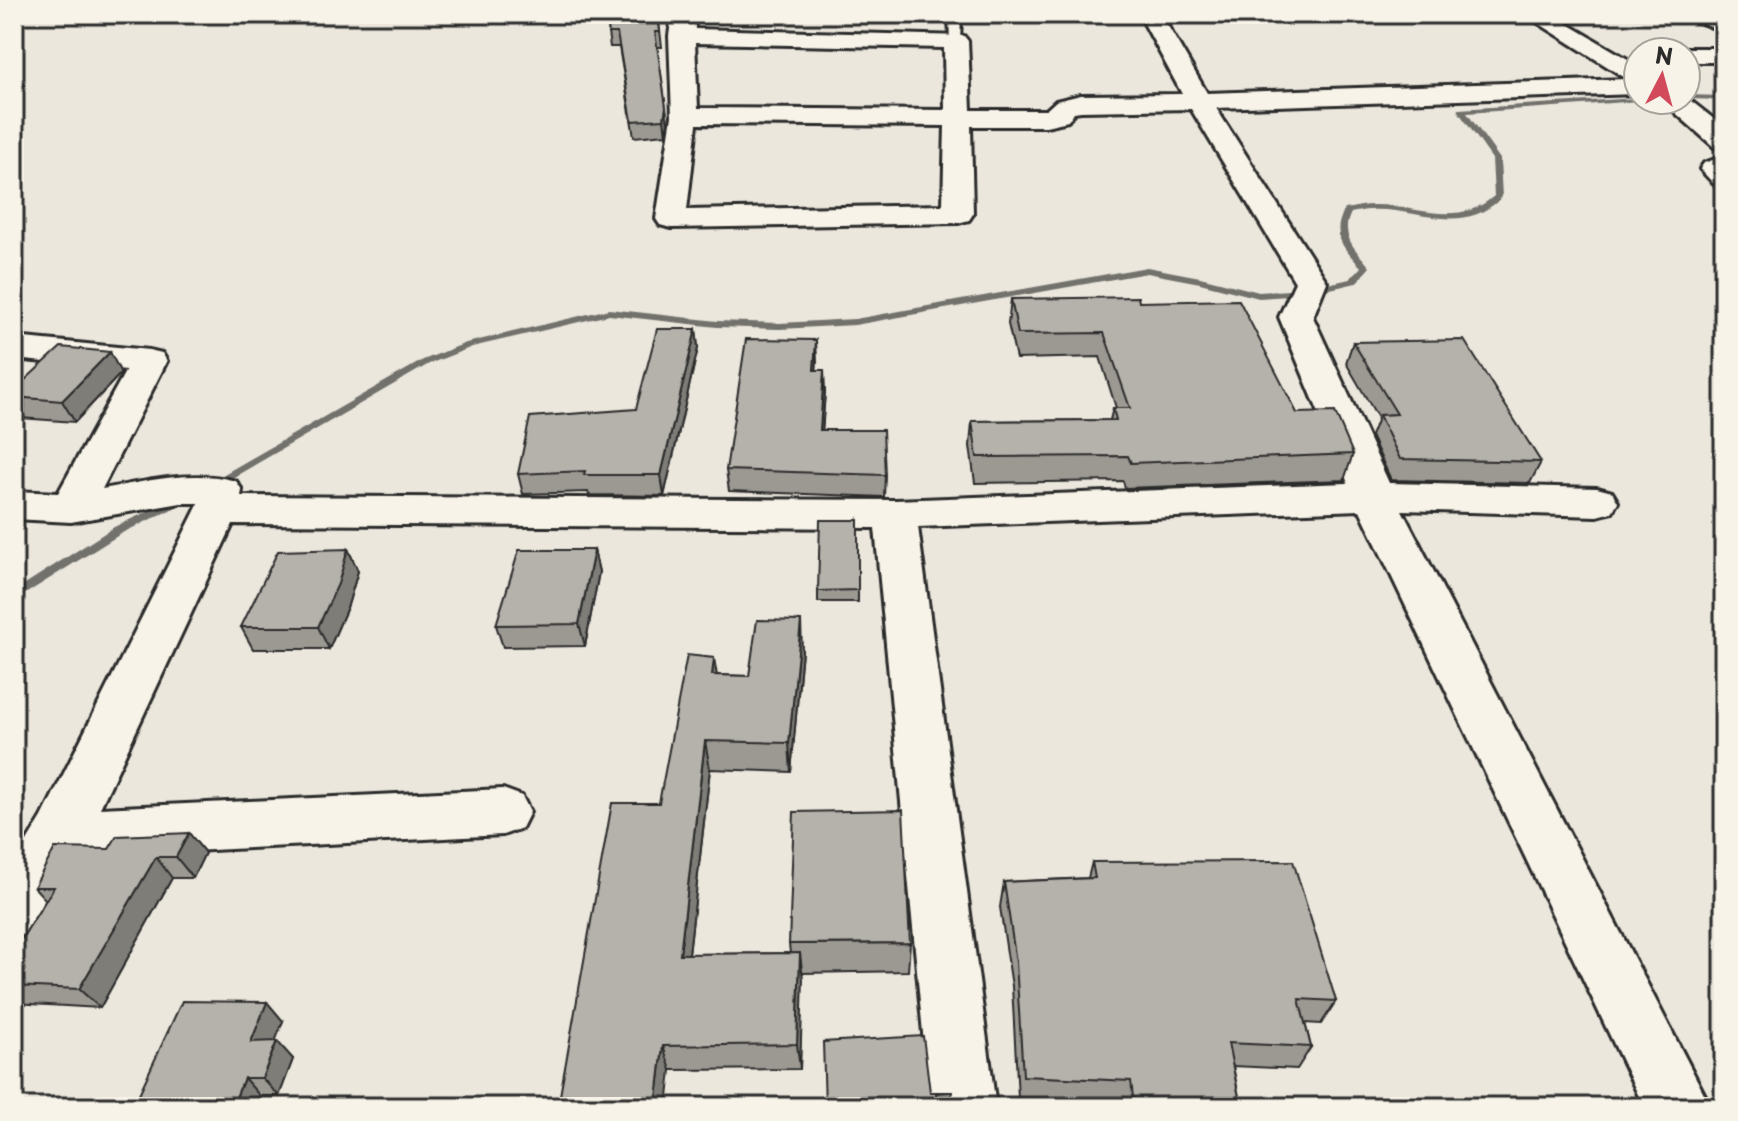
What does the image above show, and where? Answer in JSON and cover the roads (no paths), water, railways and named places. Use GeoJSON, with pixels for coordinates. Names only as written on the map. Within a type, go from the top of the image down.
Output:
{"type":"FeatureCollection","features":[{"type":"Feature","properties":{"kind":"street"},"geometry":{"type":"LineString","coordinates":[[1150,14],[1304,299],[1374,496],[1678,1107]]}},
{"type":"Feature","properties":{"kind":"street"},"geometry":{"type":"LineString","coordinates":[[1535,14],[1622,65]]}},
{"type":"Feature","properties":{"kind":"street"},"geometry":{"type":"LineString","coordinates":[[1699,14],[1724,25]]}},
{"type":"Feature","properties":{"kind":"street"},"geometry":{"type":"LineString","coordinates":[[682,25],[956,41],[958,214],[671,219],[685,116],[682,25]]}},
{"type":"Feature","properties":{"kind":"street"},"geometry":{"type":"LineString","coordinates":[[1601,53],[1622,53]]}},
{"type":"Feature","properties":{"kind":"street"},"geometry":{"type":"LineString","coordinates":[[1702,55],[1724,55]]}},
{"type":"Feature","properties":{"kind":"street"},"geometry":{"type":"LineString","coordinates":[[685,116],[1046,118],[1059,115],[1065,106],[1081,103],[1622,87]]}},
{"type":"Feature","properties":{"kind":"street"},"geometry":{"type":"LineString","coordinates":[[1693,116],[1724,141]]}},
{"type":"Feature","properties":{"kind":"street"},"geometry":{"type":"LineString","coordinates":[[1724,164],[1714,169],[1724,178]]}},
{"type":"Feature","properties":{"kind":"street"},"geometry":{"type":"LineString","coordinates":[[14,348],[149,361],[71,508]]}},
{"type":"Feature","properties":{"kind":"street"},"geometry":{"type":"LineString","coordinates":[[14,505],[71,508],[207,497],[895,514],[1374,496],[1597,502]]}},
{"type":"Feature","properties":{"kind":"street"},"geometry":{"type":"LineString","coordinates":[[14,917],[61,834],[207,497]]}},
{"type":"Feature","properties":{"kind":"street"},"geometry":{"type":"LineString","coordinates":[[895,514],[963,1107]]}},
{"type":"Feature","properties":{"kind":"street"},"geometry":{"type":"LineString","coordinates":[[61,834],[503,812]]}},
{"type":"Feature","properties":{"kind":"lane"},"geometry":{"type":"LineString","coordinates":[[955,14],[956,41]]}},
{"type":"Feature","properties":{"kind":"waterway"},"geometry":{"type":"LineString","coordinates":[[1702,97],[1724,98]]}},
{"type":"Feature","properties":{"kind":"waterway"},"geometry":{"type":"LineString","coordinates":[[211,485],[426,362],[469,345],[609,312],[717,324],[780,326],[855,322],[1147,270],[1259,295],[1305,292],[1353,281],[1366,267],[1349,248],[1342,234],[1348,211],[1373,207],[1456,216],[1486,208],[1498,197],[1496,159],[1462,111],[1622,101]]}},
{"type":"Feature","properties":{"kind":"waterway"},"geometry":{"type":"LineString","coordinates":[[14,597],[118,530],[183,499]]}}]}
